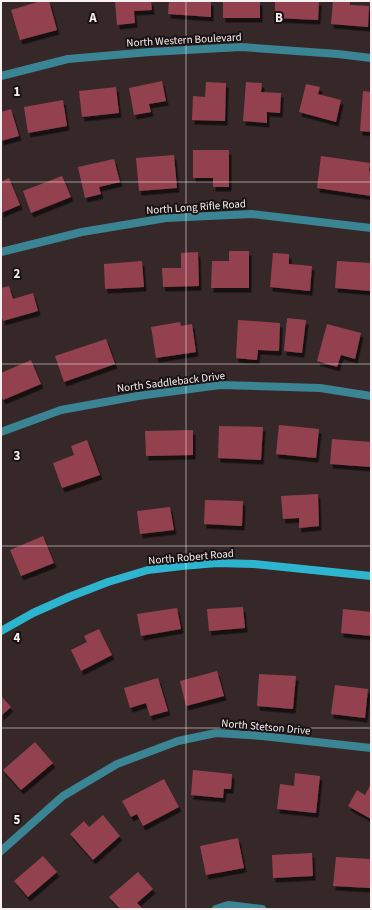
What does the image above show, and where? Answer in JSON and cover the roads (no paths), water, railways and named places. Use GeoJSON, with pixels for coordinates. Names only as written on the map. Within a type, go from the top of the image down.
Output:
{"type":"FeatureCollection","features":[{"type":"Feature","properties":{"kind":"main road","name":"North Robert Road"},"geometry":{"type":"LineString","coordinates":[[1,631],[33,613],[69,597],[108,582],[148,570],[217,563],[254,564],[371,576]]}},
{"type":"Feature","properties":{"kind":"street","name":"North Western Boulevard"},"geometry":{"type":"LineString","coordinates":[[1,76],[68,59],[150,52],[241,47],[338,54],[371,58]]}},
{"type":"Feature","properties":{"kind":"street","name":"North Long Rifle Road"},"geometry":{"type":"LineString","coordinates":[[1,252],[82,232],[166,218],[252,214],[371,228]]}},
{"type":"Feature","properties":{"kind":"street","name":"North Saddleback Drive"},"geometry":{"type":"LineString","coordinates":[[1,432],[61,410],[138,396],[220,385],[320,388],[371,396]]}},
{"type":"Feature","properties":{"kind":"street","name":"North Stetson Drive"},"geometry":{"type":"LineString","coordinates":[[1,851],[63,796],[117,764],[178,741],[216,733],[262,736],[371,748]]}},
{"type":"Feature","properties":{"kind":"street"},"geometry":{"type":"LineString","coordinates":[[216,909],[228,906],[262,909]]}}]}
